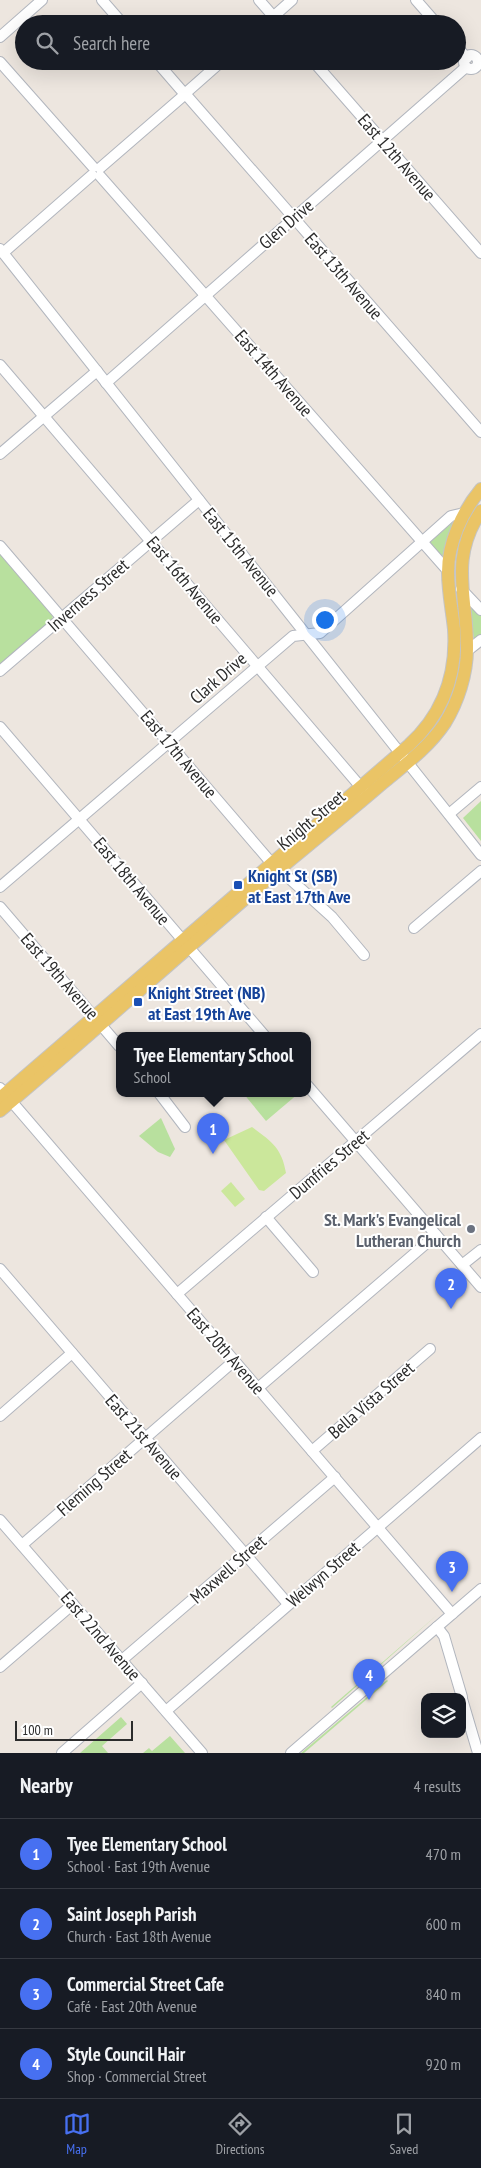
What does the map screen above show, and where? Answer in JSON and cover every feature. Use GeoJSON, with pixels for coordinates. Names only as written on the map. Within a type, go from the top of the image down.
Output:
{"type":"FeatureCollection","features":[{"type":"Feature","properties":{"kind":"main road","name":"Clark Drive"},"geometry":{"type":"LineString","coordinates":[[448,571],[454,539],[464,513],[481,489]]}},
{"type":"Feature","properties":{"kind":"main road"},"geometry":{"type":"LineString","coordinates":[[461,588],[461,567],[464,551],[471,528],[481,511]]}},
{"type":"Feature","properties":{"kind":"main road","name":"Knight Street"},"geometry":{"type":"LineString","coordinates":[[404,758],[428,726],[448,688],[454,640],[448,571]]}},
{"type":"Feature","properties":{"kind":"main road","name":"Knight Street"},"geometry":{"type":"LineString","coordinates":[[0,1112],[4,1095],[98,1021],[365,791],[436,734],[453,707],[463,678],[468,651],[461,588]]}},
{"type":"Feature","properties":{"kind":"street"},"geometry":{"type":"LineString","coordinates":[[25,15],[42,0]]}},
{"type":"Feature","properties":{"kind":"street"},"geometry":{"type":"LineString","coordinates":[[102,0],[115,15]]}},
{"type":"Feature","properties":{"kind":"street"},"geometry":{"type":"LineString","coordinates":[[259,0],[272,15]]}},
{"type":"Feature","properties":{"kind":"street"},"geometry":{"type":"LineString","coordinates":[[281,15],[292,0]]}},
{"type":"Feature","properties":{"kind":"street"},"geometry":{"type":"LineString","coordinates":[[416,0],[429,15]]}},
{"type":"Feature","properties":{"kind":"street"},"geometry":{"type":"LineString","coordinates":[[0,37],[15,24]]}},
{"type":"Feature","properties":{"kind":"street","name":"East 14th Avenue"},"geometry":{"type":"LineString","coordinates":[[0,62],[448,571]]}},
{"type":"Feature","properties":{"kind":"street","name":"East 13th Avenue"},"geometry":{"type":"LineString","coordinates":[[164,70],[481,432]]}},
{"type":"Feature","properties":{"kind":"street"},"geometry":{"type":"LineString","coordinates":[[1,251],[212,70]]}},
{"type":"Feature","properties":{"kind":"street","name":"East 12th Avenue"},"geometry":{"type":"LineString","coordinates":[[321,70],[481,253]]}},
{"type":"Feature","properties":{"kind":"street","name":"Glen Drive"},"geometry":{"type":"LineString","coordinates":[[106,382],[466,70]]}},
{"type":"Feature","properties":{"kind":"street","name":"East 15th Avenue"},"geometry":{"type":"LineString","coordinates":[[1,251],[481,855]]}},
{"type":"Feature","properties":{"kind":"street","name":"East 16th Avenue"},"geometry":{"type":"LineString","coordinates":[[0,365],[365,791]]}},
{"type":"Feature","properties":{"kind":"street"},"geometry":{"type":"LineString","coordinates":[[0,454],[97,371]]}},
{"type":"Feature","properties":{"kind":"street","name":"Inverness Street"},"geometry":{"type":"LineString","coordinates":[[0,670],[199,500]]}},
{"type":"Feature","properties":{"kind":"street","name":"Clark Drive"},"geometry":{"type":"LineString","coordinates":[[0,887],[81,820],[293,636],[317,634],[320,632],[452,516],[464,513]]}},
{"type":"Feature","properties":{"kind":"street","name":"East 17th Avenue"},"geometry":{"type":"LineString","coordinates":[[0,546],[277,866],[332,917],[364,955]]}},
{"type":"Feature","properties":{"kind":"street"},"geometry":{"type":"LineString","coordinates":[[461,588],[481,610]]}},
{"type":"Feature","properties":{"kind":"street"},"geometry":{"type":"LineString","coordinates":[[468,651],[481,640]]}},
{"type":"Feature","properties":{"kind":"street","name":"East 18th Avenue"},"geometry":{"type":"LineString","coordinates":[[0,727],[261,1032]]}},
{"type":"Feature","properties":{"kind":"street"},"geometry":{"type":"LineString","coordinates":[[449,814],[481,787]]}},
{"type":"Feature","properties":{"kind":"street"},"geometry":{"type":"LineString","coordinates":[[414,928],[481,870]]}},
{"type":"Feature","properties":{"kind":"street","name":"East 19th Avenue"},"geometry":{"type":"LineString","coordinates":[[0,907],[116,1042]]}},
{"type":"Feature","properties":{"kind":"street","name":"Dumfries Street"},"geometry":{"type":"LineString","coordinates":[[177,1294],[481,1034]]}},
{"type":"Feature","properties":{"kind":"street"},"geometry":{"type":"LineString","coordinates":[[311,1090],[481,1287]]}},
{"type":"Feature","properties":{"kind":"street","name":"East 20th Avenue"},"geometry":{"type":"LineString","coordinates":[[4,1095],[452,1614]]}},
{"type":"Feature","properties":{"kind":"street"},"geometry":{"type":"LineString","coordinates":[[162,1097],[185,1127]]}},
{"type":"Feature","properties":{"kind":"street"},"geometry":{"type":"LineString","coordinates":[[266,1217],[313,1272]]}},
{"type":"Feature","properties":{"kind":"street"},"geometry":{"type":"LineString","coordinates":[[258,1388],[436,1235]]}},
{"type":"Feature","properties":{"kind":"street"},"geometry":{"type":"LineString","coordinates":[[462,1265],[481,1250]]}},
{"type":"Feature","properties":{"kind":"street","name":"East 21st Avenue"},"geometry":{"type":"LineString","coordinates":[[0,1269],[288,1604]]}},
{"type":"Feature","properties":{"kind":"street","name":"Bella Vista Street"},"geometry":{"type":"LineString","coordinates":[[312,1451],[430,1349]]}},
{"type":"Feature","properties":{"kind":"street"},"geometry":{"type":"LineString","coordinates":[[0,1416],[72,1353]]}},
{"type":"Feature","properties":{"kind":"street","name":"Fleming Street"},"geometry":{"type":"LineString","coordinates":[[22,1545],[234,1361]]}},
{"type":"Feature","properties":{"kind":"street","name":"Welwyn Street"},"geometry":{"type":"LineString","coordinates":[[166,1711],[481,1438]]}},
{"type":"Feature","properties":{"kind":"street","name":"Maxwell Street"},"geometry":{"type":"LineString","coordinates":[[122,1660],[334,1478]]}},
{"type":"Feature","properties":{"kind":"street","name":"East 22nd Avenue"},"geometry":{"type":"LineString","coordinates":[[0,1520],[202,1753]]}},
{"type":"Feature","properties":{"kind":"street"},"geometry":{"type":"LineString","coordinates":[[291,1753],[481,1589]]}},
{"type":"Feature","properties":{"kind":"street"},"geometry":{"type":"LineString","coordinates":[[0,1667],[73,1604]]}},
{"type":"Feature","properties":{"kind":"street"},"geometry":{"type":"LineString","coordinates":[[436,1627],[444,1636],[461,1693]]}},
{"type":"Feature","properties":{"kind":"street"},"geometry":{"type":"LineString","coordinates":[[62,1753],[142,1683]]}},
{"type":"Feature","properties":{"kind":"street"},"geometry":{"type":"LineString","coordinates":[[466,1716],[474,1752]]}},
{"type":"Feature","properties":{"kind":"green space"},"geometry":{"type":"Polygon","coordinates":[[[453,522],[444,555],[441,557],[429,543],[453,522]]]}},
{"type":"Feature","properties":{"kind":"green space"},"geometry":{"type":"Polygon","coordinates":[[[0,553],[53,615],[52,620],[0,664],[0,553]]]}},
{"type":"Feature","properties":{"kind":"green space"},"geometry":{"type":"Polygon","coordinates":[[[469,606],[472,606],[481,616],[481,636],[474,640],[469,606]]]}},
{"type":"Feature","properties":{"kind":"green space"},"geometry":{"type":"Polygon","coordinates":[[[481,801],[481,841],[463,818],[481,801]]]}},
{"type":"Feature","properties":{"kind":"green space"},"geometry":{"type":"Polygon","coordinates":[[[246,1097],[294,1097],[266,1121],[246,1097]]]}},
{"type":"Feature","properties":{"kind":"green space"},"geometry":{"type":"Polygon","coordinates":[[[161,1118],[175,1149],[170,1157],[158,1152],[139,1136],[161,1118]]]}},
{"type":"Feature","properties":{"kind":"green space"},"geometry":{"type":"Polygon","coordinates":[[[252,1127],[275,1146],[282,1157],[286,1173],[264,1191],[259,1190],[224,1140],[252,1127]]]}},
{"type":"Feature","properties":{"kind":"green space"},"geometry":{"type":"Polygon","coordinates":[[[231,1182],[245,1199],[235,1207],[221,1191],[231,1182]]]}},
{"type":"Feature","properties":{"kind":"green space"},"geometry":{"type":"Polygon","coordinates":[[[438,1614],[332,1708],[331,1707],[438,1614]]]}},
{"type":"Feature","properties":{"kind":"green space"},"geometry":{"type":"Polygon","coordinates":[[[387,1680],[304,1753],[301,1753],[387,1680]]]}},
{"type":"Feature","properties":{"kind":"green space"},"geometry":{"type":"Polygon","coordinates":[[[121,1717],[127,1724],[102,1746],[108,1753],[80,1753],[121,1717]]]}},
{"type":"Feature","properties":{"kind":"green space"},"geometry":{"type":"Polygon","coordinates":[[[170,1736],[185,1753],[143,1753],[149,1748],[152,1751],[170,1736]]]}},
{"type":"Feature","properties":{"kind":"place","name":"Knight St (SB) at East 17th Ave"},"geometry":{"type":"Point","coordinates":[238,885]}},
{"type":"Feature","properties":{"kind":"place","name":"Knight Street (NB) at East 19th Ave"},"geometry":{"type":"Point","coordinates":[138,1002]}},
{"type":"Feature","properties":{"kind":"place","name":"Tyee Elementary School"},"geometry":{"type":"Point","coordinates":[213,1154]}},
{"type":"Feature","properties":{"kind":"place","name":"St. Mark's Evangelical Lutheran Church"},"geometry":{"type":"Point","coordinates":[471,1229]}},
{"type":"Feature","properties":{"kind":"place","name":"Saint Joseph Parish"},"geometry":{"type":"Point","coordinates":[451,1309]}},
{"type":"Feature","properties":{"kind":"place","name":"Commercial Street Cafe"},"geometry":{"type":"Point","coordinates":[452,1592]}},
{"type":"Feature","properties":{"kind":"place","name":"Style Council Hair"},"geometry":{"type":"Point","coordinates":[369,1700]}}]}
